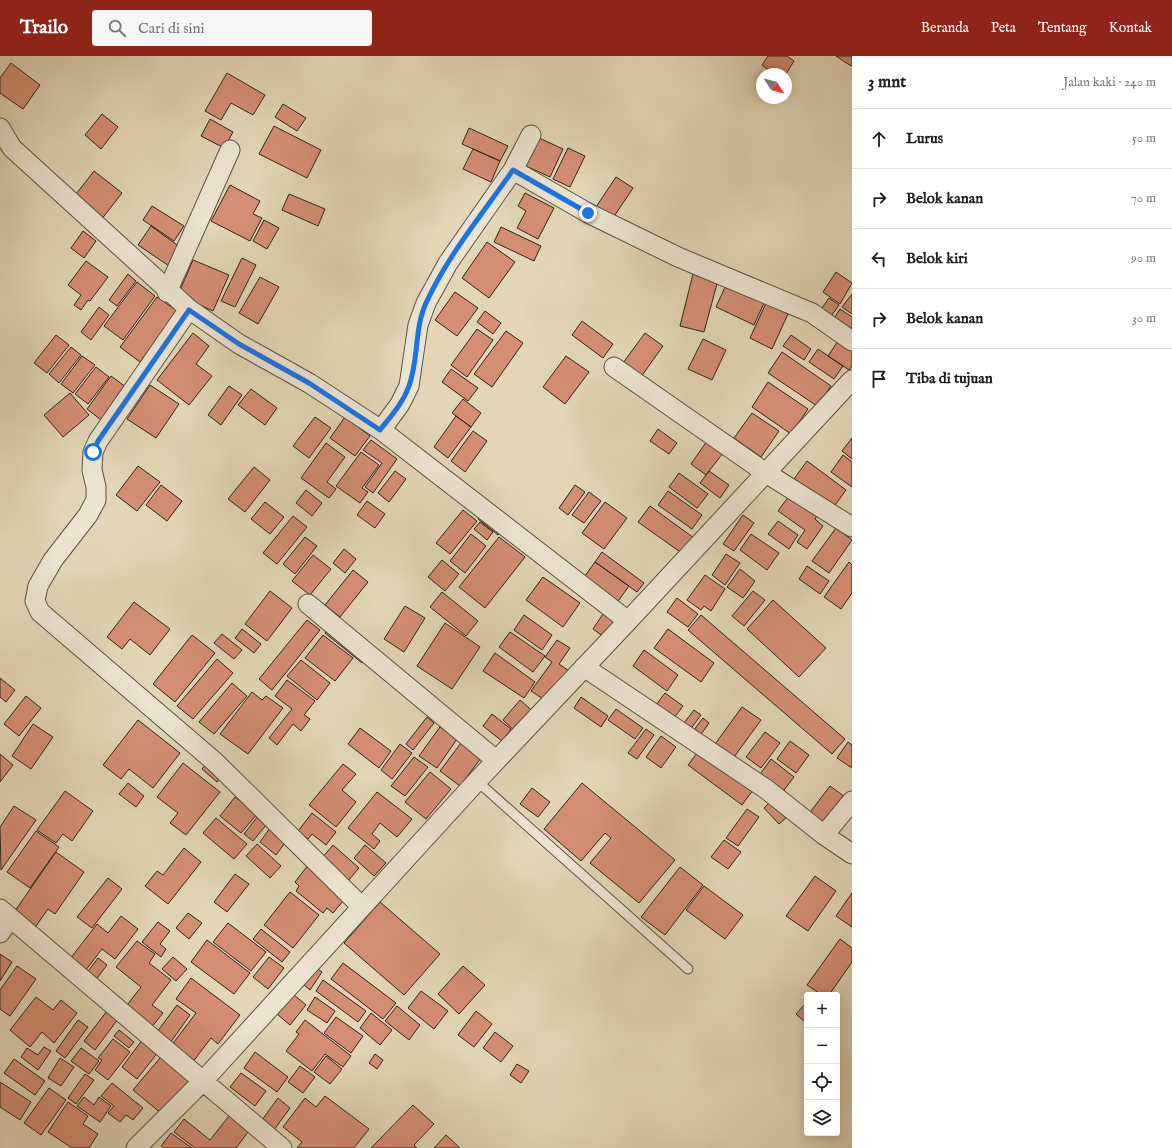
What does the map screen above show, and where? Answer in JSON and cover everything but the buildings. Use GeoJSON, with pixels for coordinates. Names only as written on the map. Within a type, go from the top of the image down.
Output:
{"type":"FeatureCollection","features":[{"type":"Feature","properties":{"kind":"street"},"geometry":{"type":"LineString","coordinates":[[0,128],[12,148],[167,292],[189,310],[239,344],[309,383],[380,430],[628,621]]}},
{"type":"Feature","properties":{"kind":"street"},"geometry":{"type":"LineString","coordinates":[[380,430],[400,404],[409,386],[418,325],[426,303],[448,263],[513,170],[531,135]]}},
{"type":"Feature","properties":{"kind":"street"},"geometry":{"type":"LineString","coordinates":[[167,292],[230,150]]}},
{"type":"Feature","properties":{"kind":"street"},"geometry":{"type":"LineString","coordinates":[[513,170],[588,213],[678,257],[812,313],[852,341]]}},
{"type":"Feature","properties":{"kind":"street"},"geometry":{"type":"LineString","coordinates":[[189,310],[98,441],[93,452],[92,470],[96,487],[96,500],[88,515],[53,560],[38,586],[35,601],[40,612],[215,762],[361,906]]}},
{"type":"Feature","properties":{"kind":"street"},"geometry":{"type":"LineString","coordinates":[[614,367],[766,473],[852,527]]}},
{"type":"Feature","properties":{"kind":"street"},"geometry":{"type":"LineString","coordinates":[[136,1148],[203,1081],[361,906],[496,760],[628,621],[852,380]]}},
{"type":"Feature","properties":{"kind":"street"},"geometry":{"type":"LineString","coordinates":[[308,604],[496,760]]}},
{"type":"Feature","properties":{"kind":"street"},"geometry":{"type":"LineString","coordinates":[[584,667],[766,789],[824,835],[852,854]]}},
{"type":"Feature","properties":{"kind":"street"},"geometry":{"type":"LineString","coordinates":[[824,835],[852,801]]}},
{"type":"Feature","properties":{"kind":"street"},"geometry":{"type":"LineString","coordinates":[[3,920],[203,1081],[282,1148]]}},
{"type":"Feature","properties":{"kind":"lane"},"geometry":{"type":"LineString","coordinates":[[477,781],[688,969]]}},
{"type":"Feature","properties":{"kind":"route"},"geometry":{"type":"LineString","coordinates":[[93,452],[98,441],[189,310],[239,344],[309,383],[380,430],[400,404],[409,386],[418,325],[426,303],[448,263],[513,170],[588,213]]}}]}
